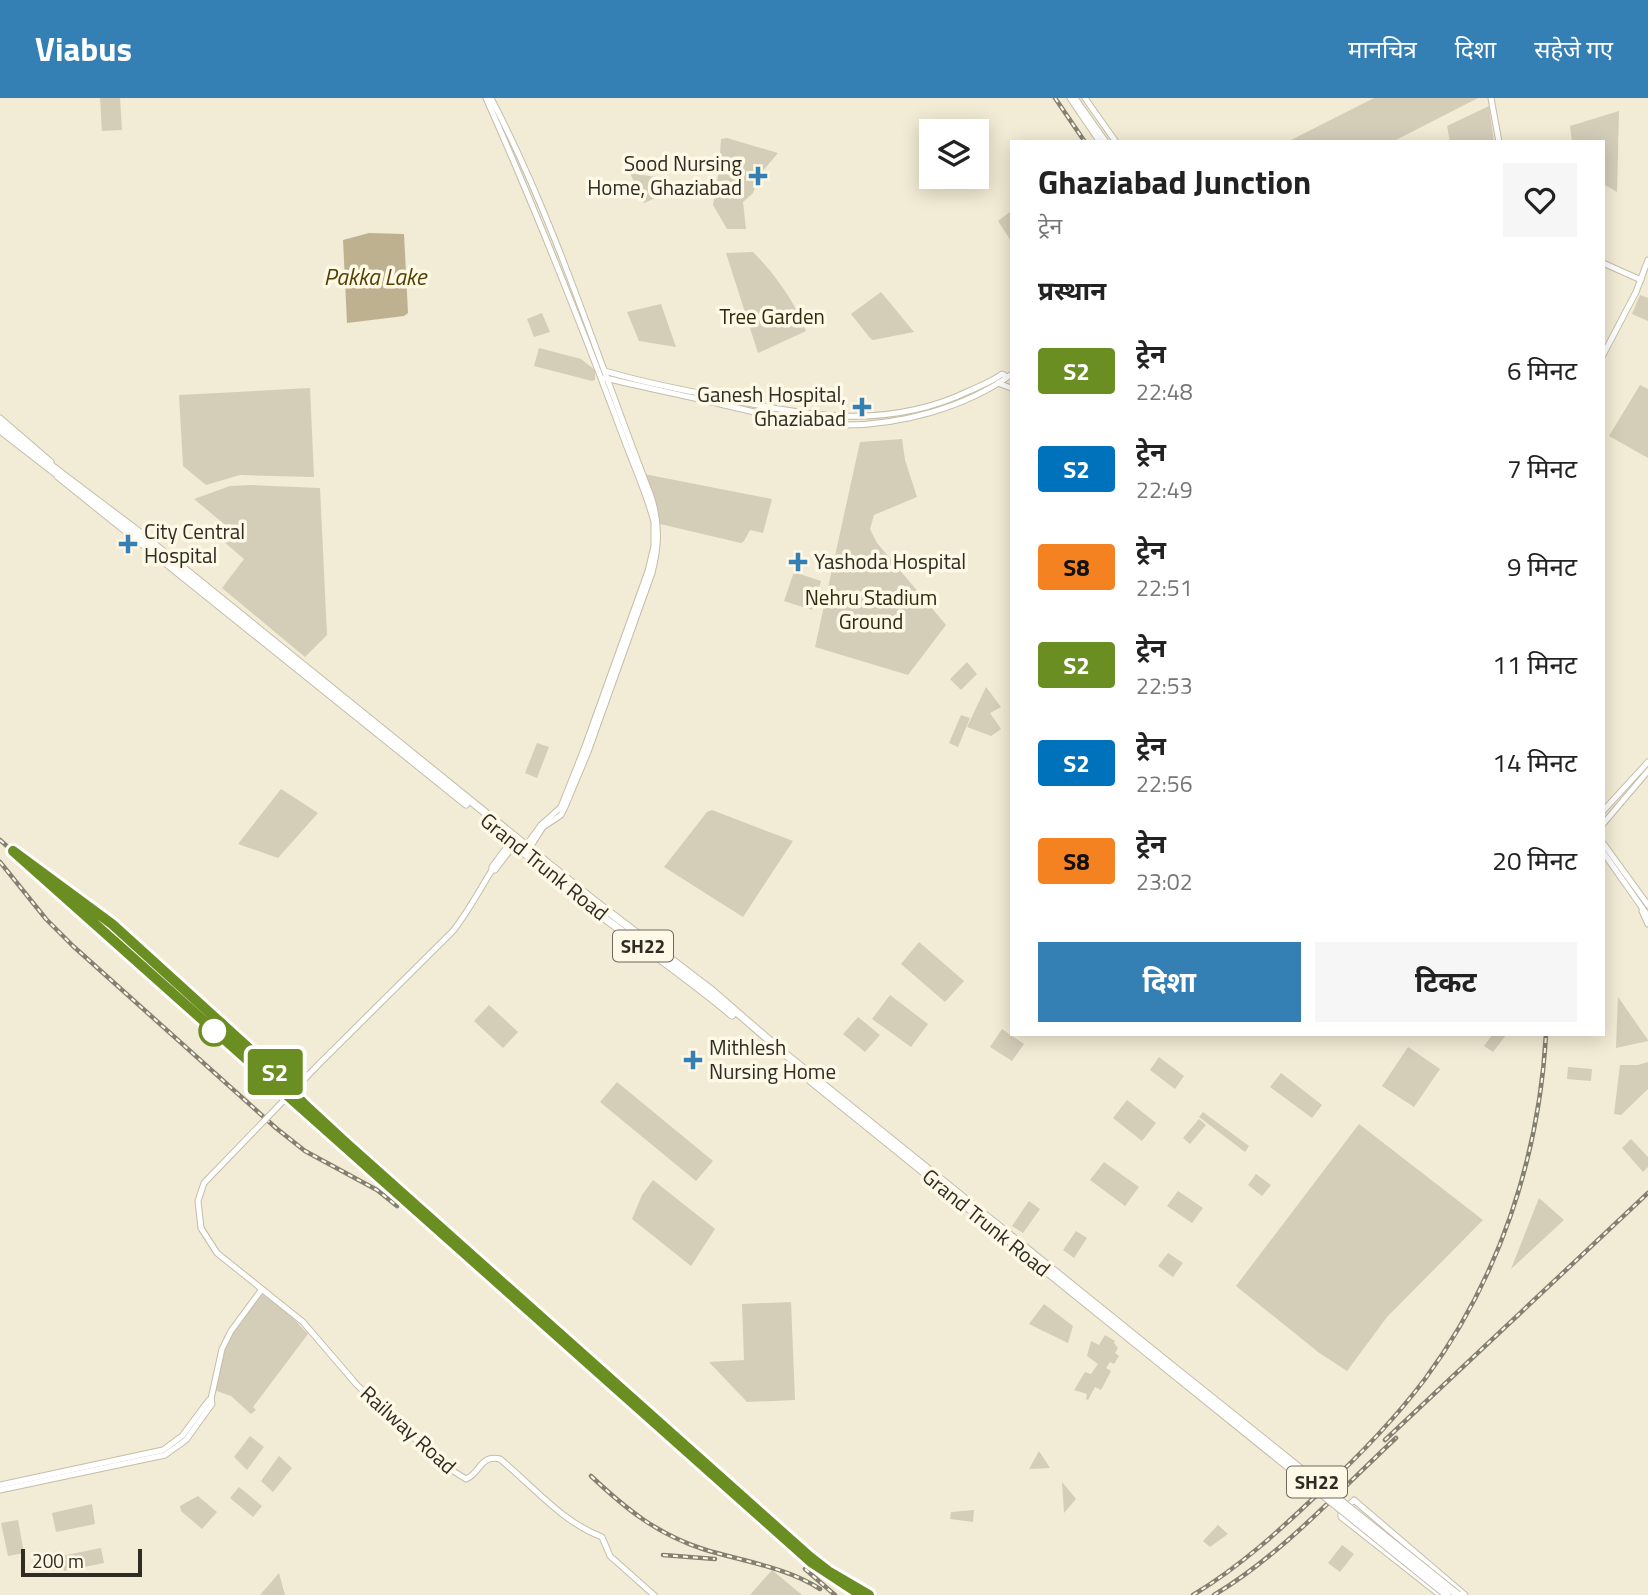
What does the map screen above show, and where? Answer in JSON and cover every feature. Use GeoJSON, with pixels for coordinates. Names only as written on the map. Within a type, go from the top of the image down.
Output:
{"type":"FeatureCollection","features":[{"type":"Feature","properties":{"kind":"highway","name":"SH22"},"geometry":{"type":"LineString","coordinates":[[0,425],[55,470]]}},
{"type":"Feature","properties":{"kind":"highway","name":"Grand Trunk Road"},"geometry":{"type":"LineString","coordinates":[[55,470],[121,526],[517,842]]}},
{"type":"Feature","properties":{"kind":"highway","name":"Grand Trunk Road"},"geometry":{"type":"LineString","coordinates":[[55,470],[525,850],[710,989],[784,1053],[1170,1368]]}},
{"type":"Feature","properties":{"kind":"highway","name":"SH22"},"geometry":{"type":"LineString","coordinates":[[1170,1368],[1447,1595]]}},
{"type":"Feature","properties":{"kind":"highway","name":"SH22"},"geometry":{"type":"LineString","coordinates":[[1170,1368],[1458,1595]]}},
{"type":"Feature","properties":{"kind":"street"},"geometry":{"type":"LineString","coordinates":[[488,98],[603,374],[653,517],[654,546],[648,571],[561,807],[541,825],[525,850]]}},
{"type":"Feature","properties":{"kind":"street"},"geometry":{"type":"LineString","coordinates":[[1073,98],[1102,140]]}},
{"type":"Feature","properties":{"kind":"street"},"geometry":{"type":"LineString","coordinates":[[1085,98],[1115,140]]}},
{"type":"Feature","properties":{"kind":"street"},"geometry":{"type":"LineString","coordinates":[[1491,98],[1499,140]]}},
{"type":"Feature","properties":{"kind":"street"},"geometry":{"type":"LineString","coordinates":[[1605,351],[1641,280],[1648,260]]}},
{"type":"Feature","properties":{"kind":"street"},"geometry":{"type":"LineString","coordinates":[[1605,264],[1641,280]]}},
{"type":"Feature","properties":{"kind":"street"},"geometry":{"type":"LineString","coordinates":[[603,374],[781,410],[852,417],[900,413],[941,402],[1006,376]]}},
{"type":"Feature","properties":{"kind":"street"},"geometry":{"type":"LineString","coordinates":[[603,374],[757,412],[842,425],[921,414],[964,401],[1006,376]]}},
{"type":"Feature","properties":{"kind":"street"},"geometry":{"type":"LineString","coordinates":[[998,383],[1010,388]]}},
{"type":"Feature","properties":{"kind":"street"},"geometry":{"type":"LineString","coordinates":[[0,418],[58,468],[55,470],[0,432]]}},
{"type":"Feature","properties":{"kind":"street"},"geometry":{"type":"LineString","coordinates":[[1605,822],[1647,770],[1648,762]]}},
{"type":"Feature","properties":{"kind":"street"},"geometry":{"type":"LineString","coordinates":[[1605,809],[1647,770]]}},
{"type":"Feature","properties":{"kind":"street"},"geometry":{"type":"LineString","coordinates":[[492,870],[509,844],[507,835]]}},
{"type":"Feature","properties":{"kind":"street"},"geometry":{"type":"LineString","coordinates":[[492,870],[495,870],[517,842]]}},
{"type":"Feature","properties":{"kind":"street"},"geometry":{"type":"LineString","coordinates":[[1605,846],[1646,905],[1648,916]]}},
{"type":"Feature","properties":{"kind":"street"},"geometry":{"type":"LineString","coordinates":[[1605,854],[1646,905]]}},
{"type":"Feature","properties":{"kind":"street","name":"Railway Road"},"geometry":{"type":"LineString","coordinates":[[492,870],[468,912],[435,951],[257,1125],[204,1183],[198,1209],[201,1228],[211,1245],[225,1260],[303,1322],[357,1385],[442,1464],[466,1479],[489,1458],[500,1459],[567,1518],[587,1531],[603,1537],[610,1556],[654,1595]]}},
{"type":"Feature","properties":{"kind":"street"},"geometry":{"type":"LineString","coordinates":[[1646,905],[1643,916],[1648,924]]}},
{"type":"Feature","properties":{"kind":"street"},"geometry":{"type":"LineString","coordinates":[[0,1488],[164,1455],[186,1440],[212,1401],[222,1349],[231,1331],[262,1289]]}},
{"type":"Feature","properties":{"kind":"street"},"geometry":{"type":"LineString","coordinates":[[1440,1595],[1341,1517],[1340,1512],[1354,1500],[1465,1595]]}},
{"type":"Feature","properties":{"kind":"green space"},"geometry":{"type":"Polygon","coordinates":[[[100,98],[120,98],[122,130],[102,131],[100,98]]]}},
{"type":"Feature","properties":{"kind":"green space"},"geometry":{"type":"Polygon","coordinates":[[[1374,98],[1478,98],[1396,140],[1291,140],[1374,98]]]}},
{"type":"Feature","properties":{"kind":"green space"},"geometry":{"type":"Polygon","coordinates":[[[1489,106],[1494,140],[1450,140],[1447,126],[1489,106]]]}},
{"type":"Feature","properties":{"kind":"green space"},"geometry":{"type":"Polygon","coordinates":[[[1619,111],[1617,192],[1605,185],[1605,140],[1572,140],[1570,126],[1619,111]]]}},
{"type":"Feature","properties":{"kind":"green space"},"geometry":{"type":"Polygon","coordinates":[[[727,138],[778,153],[760,174],[753,193],[743,202],[746,229],[727,229],[713,205],[721,139],[727,138]]]}},
{"type":"Feature","properties":{"kind":"green space"},"geometry":{"type":"Polygon","coordinates":[[[630,173],[668,179],[667,193],[644,203],[630,173]]]}},
{"type":"Feature","properties":{"kind":"green space"},"geometry":{"type":"Polygon","coordinates":[[[1010,212],[1010,239],[998,221],[1010,212]]]}},
{"type":"Feature","properties":{"kind":"green space","name":"Tree Garden"},"geometry":{"type":"Polygon","coordinates":[[[753,252],[784,289],[806,331],[758,353],[726,253],[753,252]]]}},
{"type":"Feature","properties":{"kind":"green space"},"geometry":{"type":"Polygon","coordinates":[[[881,292],[914,332],[873,340],[870,338],[851,314],[881,292]]]}},
{"type":"Feature","properties":{"kind":"green space"},"geometry":{"type":"Polygon","coordinates":[[[1640,295],[1648,298],[1648,321],[1632,314],[1640,295]]]}},
{"type":"Feature","properties":{"kind":"green space"},"geometry":{"type":"Polygon","coordinates":[[[661,304],[676,347],[639,341],[627,312],[661,304]]]}},
{"type":"Feature","properties":{"kind":"green space"},"geometry":{"type":"Polygon","coordinates":[[[542,313],[550,332],[534,337],[527,319],[542,313]]]}},
{"type":"Feature","properties":{"kind":"green space"},"geometry":{"type":"Polygon","coordinates":[[[539,348],[581,359],[595,370],[595,380],[534,366],[539,348]]]}},
{"type":"Feature","properties":{"kind":"green space"},"geometry":{"type":"Polygon","coordinates":[[[1640,385],[1648,389],[1648,458],[1609,436],[1640,385]]]}},
{"type":"Feature","properties":{"kind":"green space"},"geometry":{"type":"Polygon","coordinates":[[[310,388],[314,477],[240,475],[206,485],[183,466],[179,395],[310,388]]]}},
{"type":"Feature","properties":{"kind":"green space","name":"Nehru Stadium Ground"},"geometry":{"type":"Polygon","coordinates":[[[902,439],[905,460],[917,497],[874,515],[870,529],[877,543],[946,625],[908,675],[815,647],[860,442],[902,439]]]}},
{"type":"Feature","properties":{"kind":"green space"},"geometry":{"type":"Polygon","coordinates":[[[644,474],[772,499],[763,533],[750,530],[741,543],[660,524],[644,474]]]}},
{"type":"Feature","properties":{"kind":"green space"},"geometry":{"type":"Polygon","coordinates":[[[230,486],[320,488],[327,635],[305,657],[222,588],[244,559],[223,541],[229,528],[194,499],[230,486]]]}},
{"type":"Feature","properties":{"kind":"green space"},"geometry":{"type":"Polygon","coordinates":[[[794,572],[821,581],[812,610],[784,601],[794,572]]]}},
{"type":"Feature","properties":{"kind":"green space"},"geometry":{"type":"Polygon","coordinates":[[[967,662],[977,674],[961,690],[950,679],[967,662]]]}},
{"type":"Feature","properties":{"kind":"green space"},"geometry":{"type":"Polygon","coordinates":[[[986,687],[1001,707],[990,713],[1001,729],[991,736],[967,727],[986,687]]]}},
{"type":"Feature","properties":{"kind":"green space"},"geometry":{"type":"Polygon","coordinates":[[[961,715],[970,718],[958,747],[949,743],[961,715]]]}},
{"type":"Feature","properties":{"kind":"green space"},"geometry":{"type":"Polygon","coordinates":[[[537,743],[549,747],[537,778],[525,773],[537,743]]]}},
{"type":"Feature","properties":{"kind":"green space"},"geometry":{"type":"Polygon","coordinates":[[[281,789],[318,813],[278,858],[238,844],[281,789]]]}},
{"type":"Feature","properties":{"kind":"green space"},"geometry":{"type":"Polygon","coordinates":[[[712,810],[793,841],[743,917],[664,867],[707,812],[712,810]]]}},
{"type":"Feature","properties":{"kind":"green space"},"geometry":{"type":"Polygon","coordinates":[[[919,942],[964,981],[945,1002],[901,964],[919,942]]]}},
{"type":"Feature","properties":{"kind":"green space"},"geometry":{"type":"Polygon","coordinates":[[[890,995],[928,1024],[911,1047],[872,1019],[890,995]]]}},
{"type":"Feature","properties":{"kind":"green space"},"geometry":{"type":"Polygon","coordinates":[[[1618,997],[1648,1040],[1648,1041],[1616,1048],[1618,997]]]}},
{"type":"Feature","properties":{"kind":"green space"},"geometry":{"type":"Polygon","coordinates":[[[489,1005],[518,1032],[503,1048],[474,1021],[489,1005]]]}},
{"type":"Feature","properties":{"kind":"green space"},"geometry":{"type":"Polygon","coordinates":[[[858,1017],[880,1035],[865,1052],[843,1034],[858,1017]]]}},
{"type":"Feature","properties":{"kind":"green space"},"geometry":{"type":"Polygon","coordinates":[[[1002,1029],[1024,1044],[1012,1061],[990,1047],[1002,1029]]]}},
{"type":"Feature","properties":{"kind":"green space"},"geometry":{"type":"Polygon","coordinates":[[[1492,1036],[1505,1036],[1493,1052],[1484,1046],[1492,1036]]]}},
{"type":"Feature","properties":{"kind":"green space"},"geometry":{"type":"Polygon","coordinates":[[[1408,1047],[1440,1069],[1414,1107],[1382,1086],[1408,1047]]]}},
{"type":"Feature","properties":{"kind":"green space"},"geometry":{"type":"Polygon","coordinates":[[[1159,1057],[1184,1076],[1175,1089],[1150,1070],[1159,1057]]]}},
{"type":"Feature","properties":{"kind":"green space"},"geometry":{"type":"Polygon","coordinates":[[[1648,1062],[1648,1089],[1621,1115],[1614,1114],[1620,1065],[1648,1062]]]}},
{"type":"Feature","properties":{"kind":"green space"},"geometry":{"type":"Polygon","coordinates":[[[1568,1067],[1592,1069],[1591,1081],[1567,1079],[1568,1067]]]}},
{"type":"Feature","properties":{"kind":"green space"},"geometry":{"type":"Polygon","coordinates":[[[1281,1073],[1322,1105],[1312,1118],[1270,1087],[1281,1073]]]}},
{"type":"Feature","properties":{"kind":"green space"},"geometry":{"type":"Polygon","coordinates":[[[617,1082],[713,1161],[696,1181],[600,1102],[617,1082]]]}},
{"type":"Feature","properties":{"kind":"green space"},"geometry":{"type":"Polygon","coordinates":[[[1127,1100],[1156,1123],[1142,1141],[1113,1118],[1127,1100]]]}},
{"type":"Feature","properties":{"kind":"green space"},"geometry":{"type":"Polygon","coordinates":[[[1203,1112],[1249,1146],[1245,1152],[1199,1117],[1203,1112]]]}},
{"type":"Feature","properties":{"kind":"green space"},"geometry":{"type":"Polygon","coordinates":[[[1199,1119],[1206,1125],[1190,1144],[1183,1138],[1199,1119]]]}},
{"type":"Feature","properties":{"kind":"green space"},"geometry":{"type":"Polygon","coordinates":[[[1359,1124],[1483,1220],[1387,1317],[1347,1371],[1318,1352],[1236,1286],[1359,1124]]]}},
{"type":"Feature","properties":{"kind":"green space"},"geometry":{"type":"Polygon","coordinates":[[[1631,1139],[1648,1157],[1648,1167],[1643,1172],[1622,1148],[1631,1139]]]}},
{"type":"Feature","properties":{"kind":"green space"},"geometry":{"type":"Polygon","coordinates":[[[1104,1162],[1139,1187],[1125,1206],[1090,1180],[1104,1162]]]}},
{"type":"Feature","properties":{"kind":"green space"},"geometry":{"type":"Polygon","coordinates":[[[1256,1174],[1271,1185],[1262,1196],[1248,1185],[1256,1174]]]}},
{"type":"Feature","properties":{"kind":"green space"},"geometry":{"type":"Polygon","coordinates":[[[653,1180],[715,1229],[691,1266],[632,1219],[642,1195],[653,1180]]]}},
{"type":"Feature","properties":{"kind":"green space"},"geometry":{"type":"Polygon","coordinates":[[[1178,1191],[1203,1208],[1192,1223],[1167,1206],[1178,1191]]]}},
{"type":"Feature","properties":{"kind":"green space"},"geometry":{"type":"Polygon","coordinates":[[[1539,1198],[1564,1220],[1511,1269],[1539,1198]]]}},
{"type":"Feature","properties":{"kind":"green space"},"geometry":{"type":"Polygon","coordinates":[[[1029,1201],[1040,1209],[1023,1233],[1012,1226],[1029,1201]]]}},
{"type":"Feature","properties":{"kind":"green space"},"geometry":{"type":"Polygon","coordinates":[[[1076,1231],[1087,1238],[1074,1258],[1063,1250],[1076,1231]]]}},
{"type":"Feature","properties":{"kind":"green space"},"geometry":{"type":"Polygon","coordinates":[[[1168,1253],[1183,1263],[1173,1277],[1158,1266],[1168,1253]]]}},
{"type":"Feature","properties":{"kind":"green space"},"geometry":{"type":"Polygon","coordinates":[[[261,1293],[290,1315],[308,1334],[253,1407],[256,1410],[251,1414],[231,1396],[214,1390],[223,1348],[261,1293]]]}},
{"type":"Feature","properties":{"kind":"green space"},"geometry":{"type":"Polygon","coordinates":[[[791,1302],[795,1400],[747,1402],[709,1362],[744,1360],[742,1304],[791,1302]]]}},
{"type":"Feature","properties":{"kind":"green space"},"geometry":{"type":"Polygon","coordinates":[[[1044,1304],[1073,1326],[1068,1343],[1029,1324],[1044,1304]]]}},
{"type":"Feature","properties":{"kind":"green space"},"geometry":{"type":"Polygon","coordinates":[[[1105,1335],[1115,1341],[1118,1348],[1115,1353],[1119,1356],[1114,1364],[1110,1362],[1106,1368],[1111,1371],[1101,1390],[1095,1387],[1088,1400],[1087,1394],[1074,1390],[1085,1372],[1091,1374],[1098,1364],[1087,1356],[1091,1341],[1099,1345],[1105,1335]]]}},
{"type":"Feature","properties":{"kind":"green space"},"geometry":{"type":"Polygon","coordinates":[[[250,1436],[264,1447],[247,1470],[234,1457],[250,1436]]]}},
{"type":"Feature","properties":{"kind":"green space"},"geometry":{"type":"Polygon","coordinates":[[[1039,1451],[1050,1468],[1029,1469],[1039,1451]]]}},
{"type":"Feature","properties":{"kind":"green space"},"geometry":{"type":"Polygon","coordinates":[[[279,1456],[292,1468],[273,1492],[261,1481],[279,1456]]]}},
{"type":"Feature","properties":{"kind":"green space"},"geometry":{"type":"Polygon","coordinates":[[[1062,1482],[1076,1499],[1064,1513],[1062,1482]]]}},
{"type":"Feature","properties":{"kind":"green space"},"geometry":{"type":"Polygon","coordinates":[[[239,1487],[262,1506],[253,1517],[230,1498],[239,1487]]]}},
{"type":"Feature","properties":{"kind":"green space"},"geometry":{"type":"Polygon","coordinates":[[[198,1496],[217,1512],[202,1529],[181,1511],[180,1506],[198,1496]]]}},
{"type":"Feature","properties":{"kind":"green space"},"geometry":{"type":"Polygon","coordinates":[[[92,1504],[95,1524],[56,1532],[52,1513],[92,1504]]]}},
{"type":"Feature","properties":{"kind":"green space"},"geometry":{"type":"Polygon","coordinates":[[[974,1510],[973,1522],[950,1519],[951,1512],[974,1510]]]}},
{"type":"Feature","properties":{"kind":"green space"},"geometry":{"type":"Polygon","coordinates":[[[18,1520],[24,1553],[8,1556],[1,1523],[18,1520]]]}},
{"type":"Feature","properties":{"kind":"green space"},"geometry":{"type":"Polygon","coordinates":[[[1218,1525],[1228,1534],[1210,1547],[1203,1541],[1218,1525]]]}},
{"type":"Feature","properties":{"kind":"green space"},"geometry":{"type":"Polygon","coordinates":[[[1342,1545],[1354,1554],[1340,1572],[1328,1563],[1342,1545]]]}},
{"type":"Feature","properties":{"kind":"green space"},"geometry":{"type":"Polygon","coordinates":[[[101,1548],[104,1563],[64,1571],[61,1556],[101,1548]]]}},
{"type":"Feature","properties":{"kind":"green space"},"geometry":{"type":"Polygon","coordinates":[[[772,1570],[802,1595],[750,1595],[772,1570]]]}},
{"type":"Feature","properties":{"kind":"green space"},"geometry":{"type":"Polygon","coordinates":[[[279,1573],[285,1595],[260,1595],[279,1573]]]}},
{"type":"Feature","properties":{"kind":"water","name":"Pakka Lake"},"geometry":{"type":"Polygon","coordinates":[[[369,233],[404,234],[408,313],[404,316],[347,323],[343,240],[369,233]]]}},
{"type":"Feature","properties":{"kind":"railway"},"geometry":{"type":"LineString","coordinates":[[1055,98],[1084,140]]}},
{"type":"Feature","properties":{"kind":"railway"},"geometry":{"type":"LineString","coordinates":[[0,840],[811,1562],[860,1595]]}},
{"type":"Feature","properties":{"kind":"railway"},"geometry":{"type":"LineString","coordinates":[[0,862],[46,919],[73,946],[276,1128],[305,1151],[377,1190],[397,1206]]}},
{"type":"Feature","properties":{"kind":"railway"},"geometry":{"type":"LineString","coordinates":[[78,899],[112,924],[287,1085]]}},
{"type":"Feature","properties":{"kind":"railway"},"geometry":{"type":"LineString","coordinates":[[1193,1595],[1260,1547],[1348,1465],[1413,1394],[1451,1341],[1494,1259],[1511,1216],[1535,1126],[1546,1036]]}},
{"type":"Feature","properties":{"kind":"railway"},"geometry":{"type":"LineString","coordinates":[[1385,1440],[1648,1193]]}},
{"type":"Feature","properties":{"kind":"railway"},"geometry":{"type":"LineString","coordinates":[[1214,1595],[1286,1542],[1396,1438]]}},
{"type":"Feature","properties":{"kind":"railway"},"geometry":{"type":"LineString","coordinates":[[591,1476],[630,1510],[671,1536],[703,1549],[793,1575],[820,1589]]}},
{"type":"Feature","properties":{"kind":"railway"},"geometry":{"type":"LineString","coordinates":[[663,1555],[715,1559]]}},
{"type":"Feature","properties":{"kind":"railway"},"geometry":{"type":"LineString","coordinates":[[805,1569],[835,1595]]}},
{"type":"Feature","properties":{"kind":"train","name":"S2"},"geometry":{"type":"LineString","coordinates":[[861,1595],[811,1562],[13,851],[112,924],[264,1062],[346,1143],[810,1557],[869,1595]]}},
{"type":"Feature","properties":{"kind":"place","name":"Sood Nursing Home, Ghaziabad"},"geometry":{"type":"Point","coordinates":[758,176]}},
{"type":"Feature","properties":{"kind":"place","name":"Ganesh Hospital, Ghaziabad"},"geometry":{"type":"Point","coordinates":[862,407]}},
{"type":"Feature","properties":{"kind":"place","name":"City Central Hospital"},"geometry":{"type":"Point","coordinates":[128,544]}},
{"type":"Feature","properties":{"kind":"place","name":"Yashoda Hospital"},"geometry":{"type":"Point","coordinates":[798,562]}},
{"type":"Feature","properties":{"kind":"place","name":"Mithlesh Nursing Home"},"geometry":{"type":"Point","coordinates":[693,1060]}}]}
